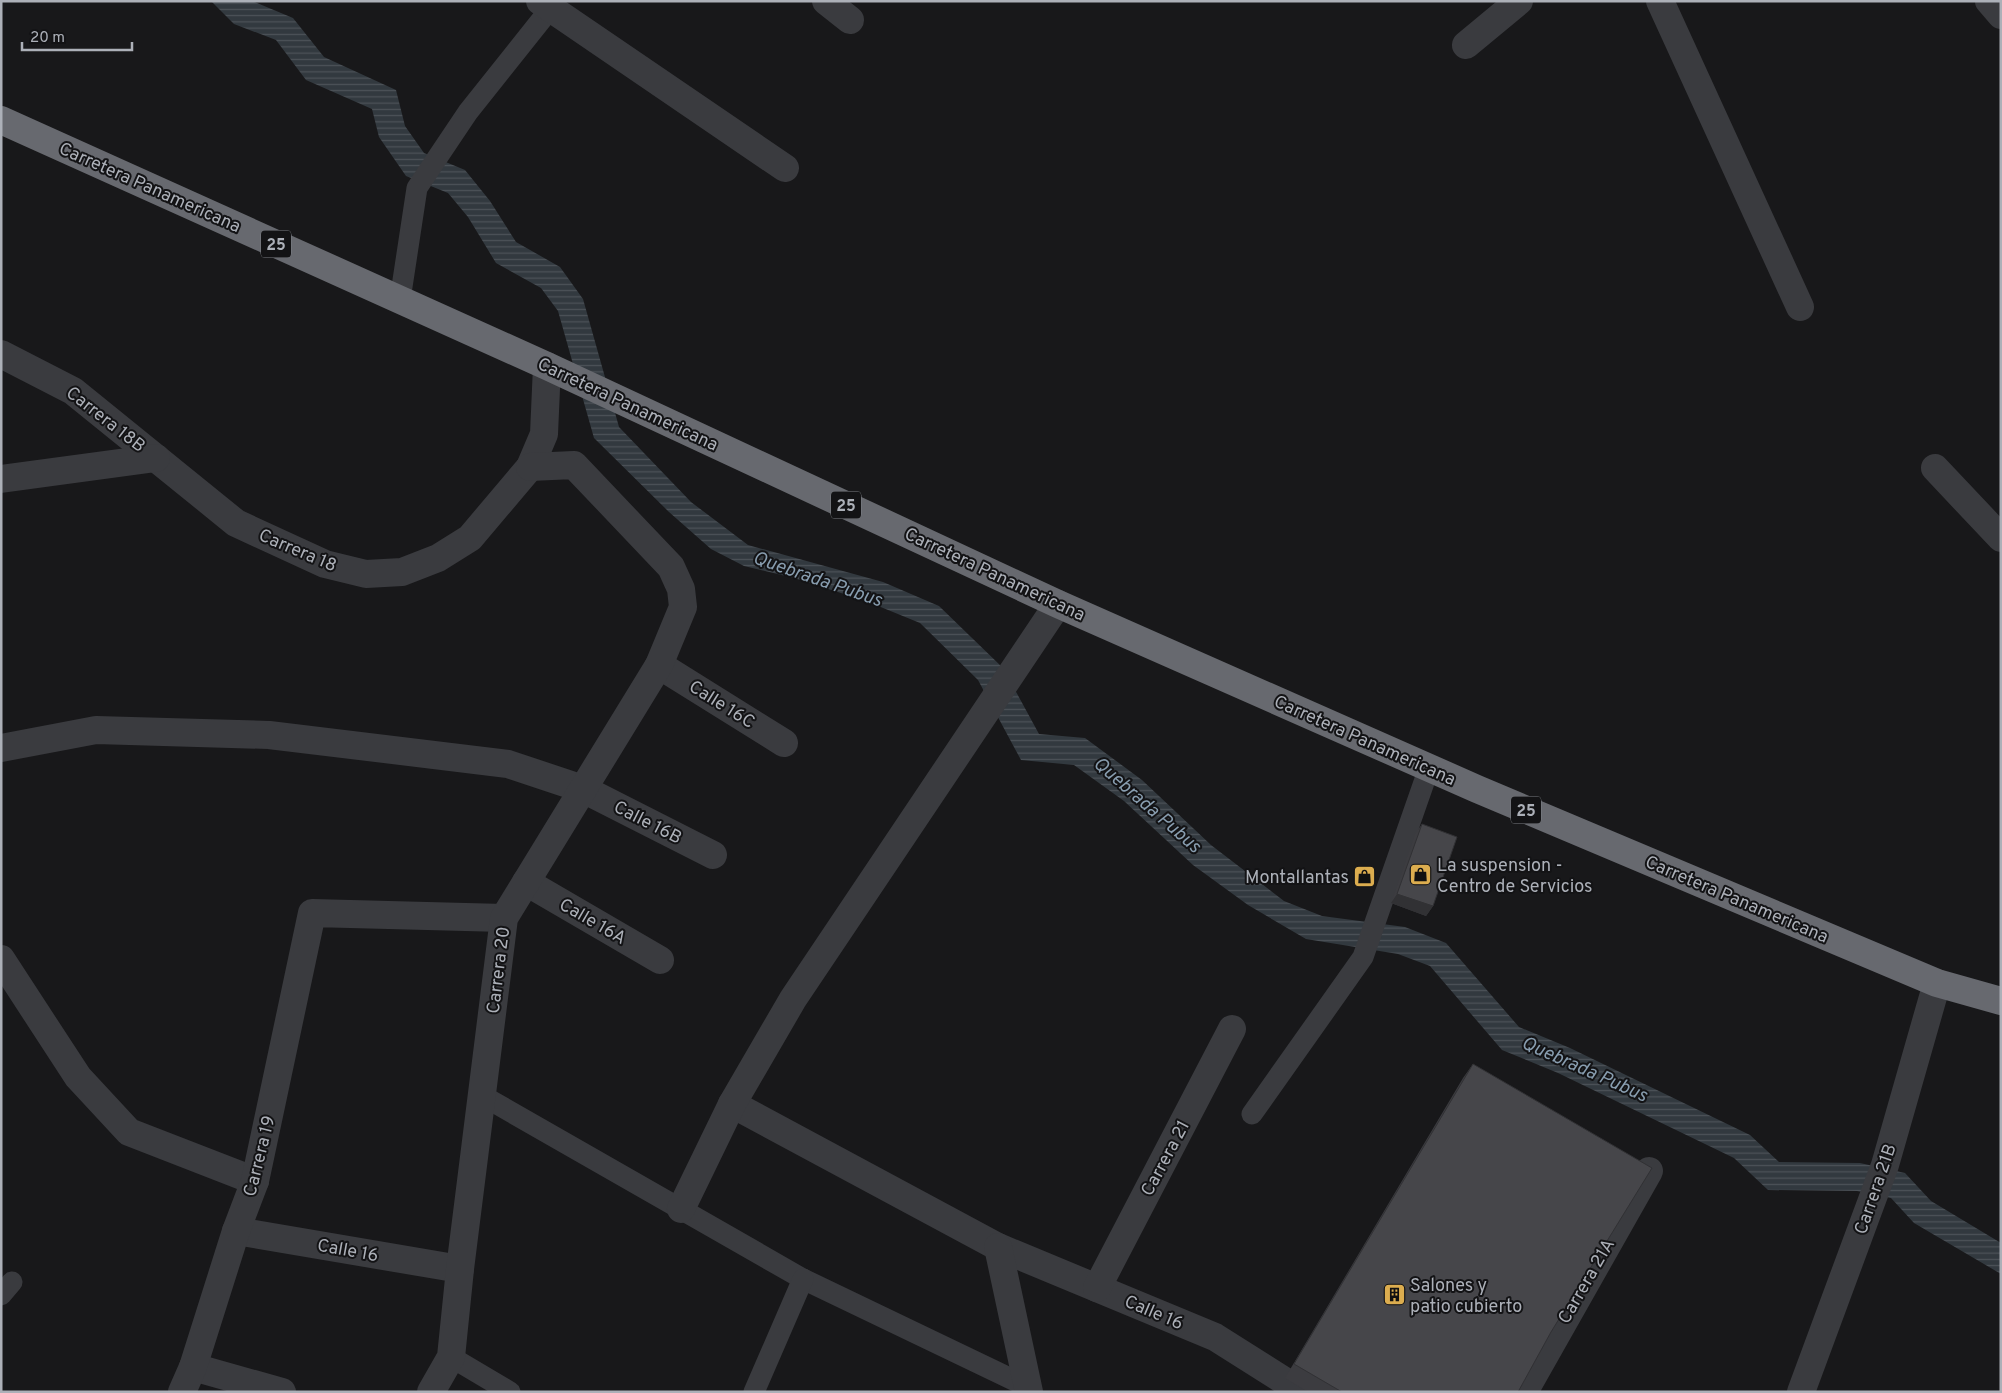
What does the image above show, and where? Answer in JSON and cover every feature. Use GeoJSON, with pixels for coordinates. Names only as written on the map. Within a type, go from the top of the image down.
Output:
{"type":"FeatureCollection","features":[{"type":"Feature","properties":{"kind":"highway","name":"Carretera Panamericana"},"geometry":{"type":"LineString","coordinates":[[1,120],[549,367],[1058,604],[1430,768],[1937,982],[2001,1001]]}},
{"type":"Feature","properties":{"kind":"street"},"geometry":{"type":"LineString","coordinates":[[826,1],[850,20]]}},
{"type":"Feature","properties":{"kind":"street"},"geometry":{"type":"LineString","coordinates":[[1466,45],[1518,1]]}},
{"type":"Feature","properties":{"kind":"street"},"geometry":{"type":"LineString","coordinates":[[1660,1],[1800,306]]}},
{"type":"Feature","properties":{"kind":"street"},"geometry":{"type":"LineString","coordinates":[[1989,1],[2001,15]]}},
{"type":"Feature","properties":{"kind":"street"},"geometry":{"type":"LineString","coordinates":[[545,5],[785,168]]}},
{"type":"Feature","properties":{"kind":"street","name":"Carrera 18B"},"geometry":{"type":"LineString","coordinates":[[1,354],[73,391],[156,458]]}},
{"type":"Feature","properties":{"kind":"street","name":"Carrera 18"},"geometry":{"type":"LineString","coordinates":[[156,458],[236,523],[325,564],[366,574],[402,572],[438,558],[470,538],[530,467],[544,434],[549,367]]}},
{"type":"Feature","properties":{"kind":"street"},"geometry":{"type":"LineString","coordinates":[[1,479],[156,458]]}},
{"type":"Feature","properties":{"kind":"street","name":"Carrera 20"},"geometry":{"type":"LineString","coordinates":[[431,1392],[451,1357],[460,1269],[504,918],[659,665],[683,607],[681,589],[671,567],[574,465],[530,467]]}},
{"type":"Feature","properties":{"kind":"street"},"geometry":{"type":"LineString","coordinates":[[1936,468],[2001,538]]}},
{"type":"Feature","properties":{"kind":"street"},"geometry":{"type":"LineString","coordinates":[[681,1209],[732,1104],[793,999],[1058,604]]}},
{"type":"Feature","properties":{"kind":"street","name":"Calle 16C"},"geometry":{"type":"LineString","coordinates":[[659,665],[784,743]]}},
{"type":"Feature","properties":{"kind":"street","name":"Calle 16B"},"geometry":{"type":"LineString","coordinates":[[1,748],[96,730],[269,735],[508,764],[583,789],[713,855]]}},
{"type":"Feature","properties":{"kind":"street","name":"Calle 16A"},"geometry":{"type":"LineString","coordinates":[[526,882],[660,960]]}},
{"type":"Feature","properties":{"kind":"street","name":"Carrera 19"},"geometry":{"type":"LineString","coordinates":[[182,1392],[193,1367],[236,1230],[255,1181],[312,913],[504,918]]}},
{"type":"Feature","properties":{"kind":"street"},"geometry":{"type":"LineString","coordinates":[[1,959],[78,1077],[129,1132],[255,1181]]}},
{"type":"Feature","properties":{"kind":"street","name":"Carrera 21B"},"geometry":{"type":"LineString","coordinates":[[1801,1392],[1885,1165],[1937,982]]}},
{"type":"Feature","properties":{"kind":"street","name":"Carrera 21"},"geometry":{"type":"LineString","coordinates":[[1097,1288],[1232,1029]]}},
{"type":"Feature","properties":{"kind":"street","name":"Calle 16"},"geometry":{"type":"LineString","coordinates":[[732,1104],[998,1247],[1215,1337],[1302,1392]]}},
{"type":"Feature","properties":{"kind":"street","name":"Carrera 21A"},"geometry":{"type":"LineString","coordinates":[[1524,1392],[1649,1171]]}},
{"type":"Feature","properties":{"kind":"street","name":"Calle 16"},"geometry":{"type":"LineString","coordinates":[[236,1230],[460,1269]]}},
{"type":"Feature","properties":{"kind":"street"},"geometry":{"type":"LineString","coordinates":[[998,1247],[1028,1389]]}},
{"type":"Feature","properties":{"kind":"street"},"geometry":{"type":"LineString","coordinates":[[193,1367],[282,1392]]}},
{"type":"Feature","properties":{"kind":"lane"},"geometry":{"type":"LineString","coordinates":[[400,300],[416,188],[545,5]]}},
{"type":"Feature","properties":{"kind":"lane"},"geometry":{"type":"LineString","coordinates":[[1252,1114],[1363,957],[1430,768]]}},
{"type":"Feature","properties":{"kind":"lane"},"geometry":{"type":"LineString","coordinates":[[483,1096],[803,1279],[1028,1389]]}},
{"type":"Feature","properties":{"kind":"lane"},"geometry":{"type":"LineString","coordinates":[[754,1392],[803,1279]]}},
{"type":"Feature","properties":{"kind":"lane"},"geometry":{"type":"LineString","coordinates":[[451,1357],[510,1392]]}},
{"type":"Feature","properties":{"kind":"water","name":"Quebrada Pubus"},"geometry":{"type":"Polygon","coordinates":[[[211,1],[252,1],[293,18],[324,57],[396,90],[405,126],[424,153],[465,170],[490,201],[516,242],[560,267],[583,299],[619,427],[691,502],[748,545],[883,582],[939,606],[1003,668],[1039,734],[1085,738],[1142,780],[1211,845],[1284,901],[1322,916],[1405,927],[1446,943],[1519,1027],[1570,1048],[1750,1135],[1779,1162],[1860,1163],[1905,1173],[1931,1201],[2001,1243],[2001,1274],[1914,1223],[1891,1198],[1857,1191],[1768,1190],[1734,1158],[1558,1073],[1502,1050],[1430,966],[1398,954],[1306,939],[1248,905],[1193,865],[1124,801],[1074,765],[1021,760],[978,680],[920,623],[866,601],[794,578],[744,566],[711,549],[669,512],[594,438],[558,311],[541,288],[496,263],[468,217],[448,193],[406,176],[379,137],[372,109],[306,80],[276,40],[234,24],[211,1]]]}},
{"type":"Feature","properties":{"kind":"building","name":"La suspension - Centro de Servicios"},"geometry":{"type":"Polygon","coordinates":[[[1422,824],[1457,837],[1433,906],[1397,894],[1422,824]]]}},
{"type":"Feature","properties":{"kind":"building"},"geometry":{"type":"Polygon","coordinates":[[[1473,1064],[1652,1168],[1551,1332],[1518,1392],[1342,1392],[1294,1364],[1473,1064]]]}},
{"type":"Feature","properties":{"kind":"place","name":"La suspension - Centro de Servicios"},"geometry":{"type":"Point","coordinates":[1421,875]}},
{"type":"Feature","properties":{"kind":"place","name":"Montallantas"},"geometry":{"type":"Point","coordinates":[1365,877]}},
{"type":"Feature","properties":{"kind":"place","name":"Salones y patio cubierto"},"geometry":{"type":"Point","coordinates":[1394,1295]}}]}
